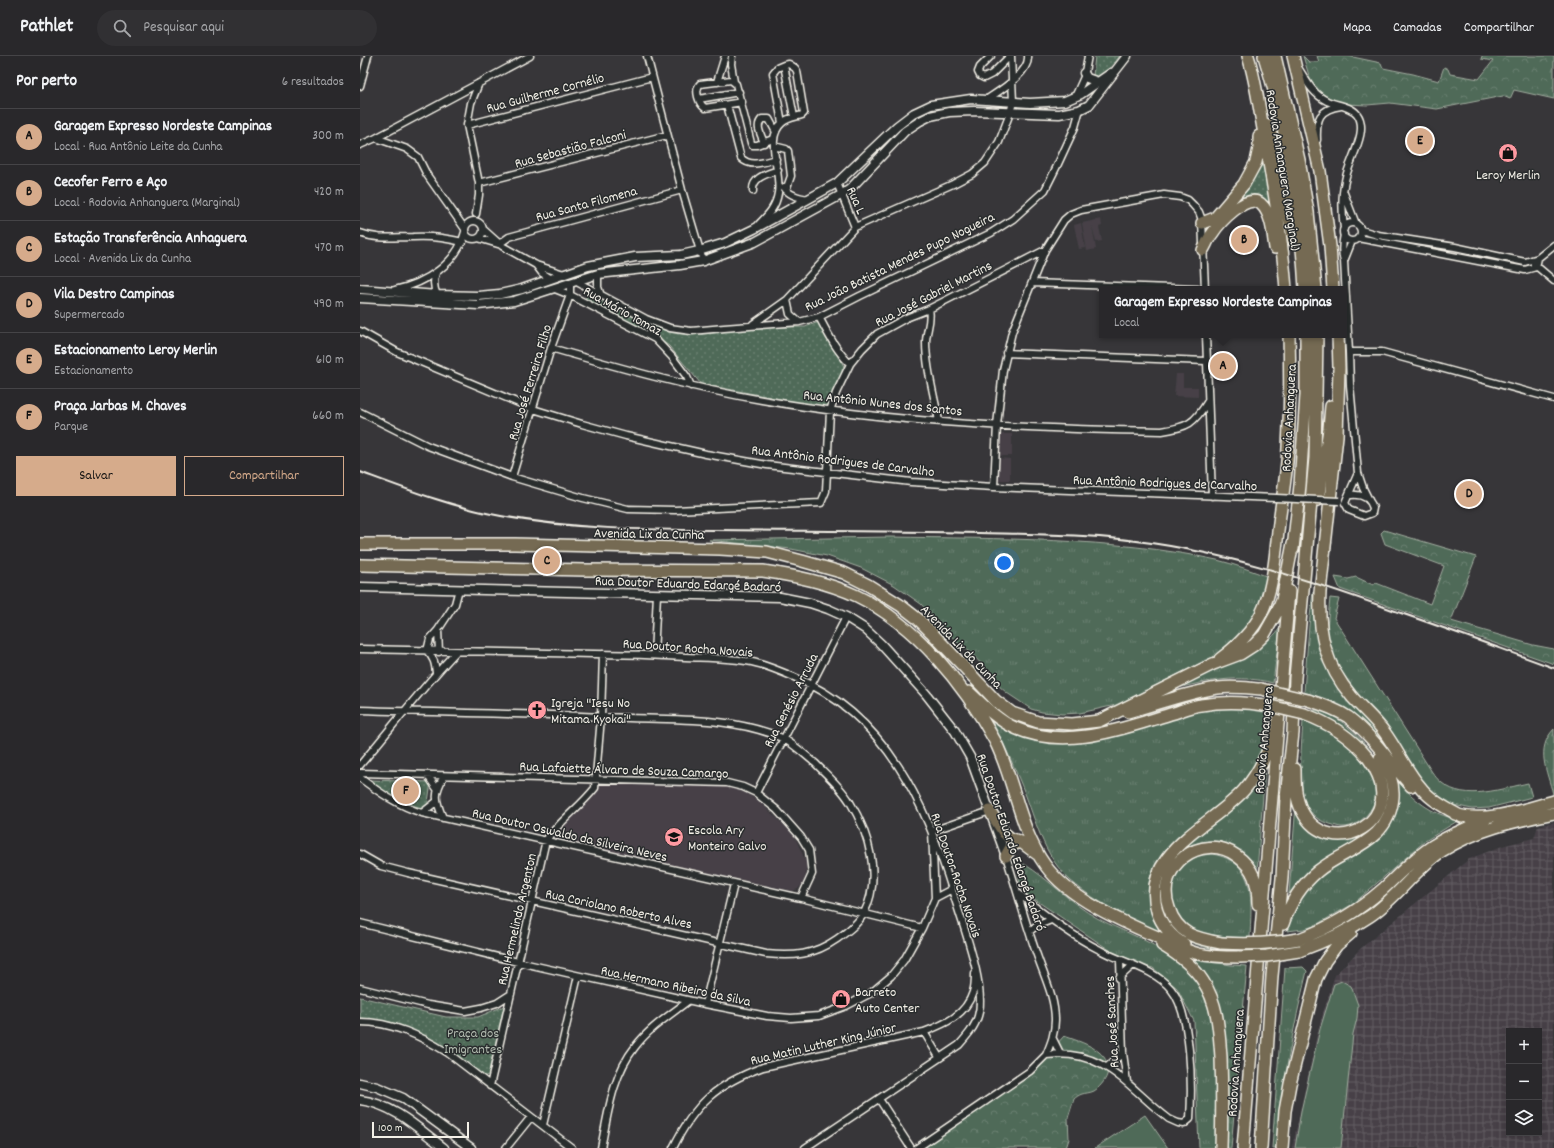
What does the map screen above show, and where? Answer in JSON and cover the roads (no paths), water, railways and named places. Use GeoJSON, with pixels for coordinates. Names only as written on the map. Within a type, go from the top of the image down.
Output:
{"type":"FeatureCollection","features":[{"type":"Feature","properties":{"kind":"highway","name":"Rodovia Anhanguera (Marginal)"},"geometry":{"type":"LineString","coordinates":[[1248,56],[1253,71],[1283,251],[1285,286]]}},
{"type":"Feature","properties":{"kind":"highway"},"geometry":{"type":"LineString","coordinates":[[1264,56],[1290,162],[1298,211],[1303,256],[1303,286]]}},
{"type":"Feature","properties":{"kind":"highway"},"geometry":{"type":"LineString","coordinates":[[1275,56],[1302,175],[1308,212],[1316,286]]}},
{"type":"Feature","properties":{"kind":"highway","name":"Rodovia Anhanguera (Marginal)"},"geometry":{"type":"LineString","coordinates":[[1294,58],[1320,172],[1330,246],[1333,286]]}},
{"type":"Feature","properties":{"kind":"highway"},"geometry":{"type":"LineString","coordinates":[[1253,71],[1264,106],[1275,150],[1302,286]]}},
{"type":"Feature","properties":{"kind":"highway"},"geometry":{"type":"LineString","coordinates":[[1202,223],[1215,218],[1244,184],[1252,171],[1256,162],[1259,148],[1259,107]]}},
{"type":"Feature","properties":{"kind":"highway"},"geometry":{"type":"LineString","coordinates":[[1203,250],[1211,234],[1222,221],[1237,208],[1246,203],[1258,202],[1265,209],[1269,217],[1284,286]]}},
{"type":"Feature","properties":{"kind":"highway"},"geometry":{"type":"LineString","coordinates":[[1213,664],[1247,634],[1261,614],[1268,594],[1275,554],[1288,448],[1290,383],[1289,338]]}},
{"type":"Feature","properties":{"kind":"highway","name":"Rodovia Anhanguera"},"geometry":{"type":"LineString","coordinates":[[1243,1148],[1275,708],[1300,485],[1306,395],[1306,338]]}},
{"type":"Feature","properties":{"kind":"highway","name":"Rodovia Anhanguera"},"geometry":{"type":"LineString","coordinates":[[1261,1148],[1272,976],[1282,878],[1286,797],[1294,733],[1296,678],[1314,458],[1317,338]]}},
{"type":"Feature","properties":{"kind":"highway"},"geometry":{"type":"LineString","coordinates":[[1307,552],[1314,524],[1329,429],[1334,338]]}},
{"type":"Feature","properties":{"kind":"highway"},"geometry":{"type":"LineString","coordinates":[[1338,338],[1339,368],[1337,436],[1320,592],[1319,614],[1322,640],[1329,662],[1339,680],[1385,732],[1422,790],[1437,802],[1462,816]]}},
{"type":"Feature","properties":{"kind":"highway","name":"Avenida Lix da Cunha"},"geometry":{"type":"LineString","coordinates":[[360,544],[515,544],[720,549],[767,552],[802,560],[844,573],[868,585],[900,605],[932,632],[996,701],[1012,713],[1038,722],[1077,724],[1099,721],[1213,664],[1240,654],[1254,645],[1264,635],[1282,600],[1293,543]]}},
{"type":"Feature","properties":{"kind":"highway","name":"Avenida Lix da Cunha"},"geometry":{"type":"LineString","coordinates":[[360,565],[585,570],[763,571],[791,575],[823,583],[856,596],[873,605],[912,633],[954,678],[988,728],[998,747],[1030,836],[1046,866],[1072,891],[1127,924]]}},
{"type":"Feature","properties":{"kind":"highway"},"geometry":{"type":"LineString","coordinates":[[954,678],[999,719],[1034,735],[1053,738],[1074,738],[1095,735],[1199,705],[1230,701],[1251,703],[1304,714],[1320,720],[1341,732],[1364,754],[1376,769],[1381,783],[1382,799],[1380,808],[1375,816],[1363,829],[1343,835],[1332,834],[1313,825],[1307,819],[1300,806],[1296,790],[1294,733]]}},
{"type":"Feature","properties":{"kind":"highway"},"geometry":{"type":"LineString","coordinates":[[1099,721],[1185,694],[1230,687],[1261,689],[1308,700],[1347,716],[1369,737],[1408,783],[1424,799],[1436,807],[1462,816],[1482,818],[1538,811],[1554,813]]}},
{"type":"Feature","properties":{"kind":"highway"},"geometry":{"type":"LineString","coordinates":[[1222,957],[1181,942],[1170,933],[1162,924],[1157,909],[1154,896],[1156,883],[1160,869],[1174,850],[1234,800],[1256,776],[1268,752],[1275,708]]}},
{"type":"Feature","properties":{"kind":"highway"},"geometry":{"type":"LineString","coordinates":[[1283,924],[1296,895],[1309,879],[1319,870],[1376,834],[1383,826],[1389,815],[1392,804],[1393,790],[1387,767],[1351,724],[1347,716]]}},
{"type":"Feature","properties":{"kind":"highway"},"geometry":{"type":"LineString","coordinates":[[1282,1148],[1285,1111],[1290,1084],[1316,979],[1325,961],[1337,945],[1359,928],[1425,864],[1442,851],[1475,834],[1538,811],[1554,801]]}},
{"type":"Feature","properties":{"kind":"highway"},"geometry":{"type":"LineString","coordinates":[[990,811],[1004,833],[1010,838],[1021,842],[1041,858]]}},
{"type":"Feature","properties":{"kind":"highway"},"geometry":{"type":"LineString","coordinates":[[1256,983],[1258,892],[1255,878],[1250,868],[1243,860],[1231,852],[1221,848],[1201,848],[1184,856],[1176,863],[1170,872],[1165,887],[1167,904],[1171,915],[1177,924],[1188,933],[1200,938],[1221,943],[1246,945],[1269,944],[1299,939],[1319,932],[1355,911],[1373,898],[1432,845],[1492,816]]}},
{"type":"Feature","properties":{"kind":"highway"},"geometry":{"type":"LineString","coordinates":[[1006,856],[1009,848],[1014,843],[1021,842]]}},
{"type":"Feature","properties":{"kind":"highway"},"geometry":{"type":"LineString","coordinates":[[1267,1148],[1283,924],[1282,878]]}},
{"type":"Feature","properties":{"kind":"highway"},"geometry":{"type":"LineString","coordinates":[[1127,924],[1199,954],[1222,957],[1239,957],[1268,956],[1299,951],[1329,940],[1370,916]]}},
{"type":"Feature","properties":{"kind":"highway"},"geometry":{"type":"LineString","coordinates":[[1127,924],[1174,952],[1187,963],[1197,973],[1208,989],[1216,1008],[1219,1021],[1222,1097],[1221,1148]]}},
{"type":"Feature","properties":{"kind":"highway"},"geometry":{"type":"LineString","coordinates":[[1238,1148],[1248,1090]]}},
{"type":"Feature","properties":{"kind":"street"},"geometry":{"type":"LineString","coordinates":[[360,86],[368,56]]}},
{"type":"Feature","properties":{"kind":"street"},"geometry":{"type":"LineString","coordinates":[[360,145],[376,138],[530,56]]}},
{"type":"Feature","properties":{"kind":"street"},"geometry":{"type":"LineString","coordinates":[[647,56],[682,190],[703,261]]}},
{"type":"Feature","properties":{"kind":"street"},"geometry":{"type":"LineString","coordinates":[[717,82],[725,56]]}},
{"type":"Feature","properties":{"kind":"street"},"geometry":{"type":"LineString","coordinates":[[730,56],[734,82],[742,102],[752,145],[757,146],[764,142],[773,143],[788,151],[791,176],[786,190]]}},
{"type":"Feature","properties":{"kind":"street"},"geometry":{"type":"LineString","coordinates":[[991,56],[980,67],[978,72],[980,76],[984,78],[992,74],[1011,56]]}},
{"type":"Feature","properties":{"kind":"street"},"geometry":{"type":"LineString","coordinates":[[752,325],[787,300],[855,227],[953,184],[972,174],[985,163],[1000,142],[1013,102],[1011,56]]}},
{"type":"Feature","properties":{"kind":"street"},"geometry":{"type":"LineString","coordinates":[[986,100],[1012,81],[1026,68],[1029,60],[1028,56]]}},
{"type":"Feature","properties":{"kind":"street"},"geometry":{"type":"LineString","coordinates":[[1080,109],[1074,101],[1084,75],[1088,56]]}},
{"type":"Feature","properties":{"kind":"street"},"geometry":{"type":"LineString","coordinates":[[360,298],[478,305],[514,301],[598,274],[703,261],[755,242],[841,195],[850,189],[905,132],[930,116],[949,112],[974,111],[1059,114],[1080,109],[1089,105],[1127,56]]}},
{"type":"Feature","properties":{"kind":"street"},"geometry":{"type":"LineString","coordinates":[[1294,58],[1314,92],[1326,100],[1354,110],[1361,121],[1362,126],[1360,137],[1346,175],[1343,192],[1342,202],[1344,232],[1347,239],[1452,255],[1516,269],[1525,270],[1536,267]]}},
{"type":"Feature","properties":{"kind":"street"},"geometry":{"type":"LineString","coordinates":[[784,65],[794,117]]}},
{"type":"Feature","properties":{"kind":"street"},"geometry":{"type":"LineString","coordinates":[[754,229],[772,210],[778,194],[779,179],[773,143],[776,132],[782,123],[802,115],[804,110],[797,71],[793,65],[784,65],[777,68],[773,73],[782,123]]}},
{"type":"Feature","properties":{"kind":"street"},"geometry":{"type":"LineString","coordinates":[[360,288],[478,296],[500,294],[522,289],[588,266],[635,257],[681,254],[700,251],[754,229],[836,184],[897,126],[914,113],[931,105],[971,99],[1050,103],[1075,97],[1116,69]]}},
{"type":"Feature","properties":{"kind":"street"},"geometry":{"type":"LineString","coordinates":[[1084,75],[1087,78],[1098,82]]}},
{"type":"Feature","properties":{"kind":"street"},"geometry":{"type":"LineString","coordinates":[[1084,75],[1087,90],[1091,96],[1091,102]]}},
{"type":"Feature","properties":{"kind":"street","name":"Rua Guilherme Cornélio"},"geometry":{"type":"LineString","coordinates":[[467,125],[652,77]]}},
{"type":"Feature","properties":{"kind":"street"},"geometry":{"type":"LineString","coordinates":[[734,82],[731,80],[700,84],[696,90],[702,106],[705,108],[742,102]]}},
{"type":"Feature","properties":{"kind":"street"},"geometry":{"type":"LineString","coordinates":[[479,83],[471,103],[467,125],[479,184],[476,214],[478,222],[483,229],[499,244],[536,265],[564,274],[573,282]]}},
{"type":"Feature","properties":{"kind":"street"},"geometry":{"type":"LineString","coordinates":[[699,99],[739,92]]}},
{"type":"Feature","properties":{"kind":"street"},"geometry":{"type":"LineString","coordinates":[[727,105],[741,158],[745,162],[756,164],[776,159]]}},
{"type":"Feature","properties":{"kind":"street"},"geometry":{"type":"LineString","coordinates":[[1320,172],[1317,131],[1318,121],[1323,112],[1334,107],[1341,106]]}},
{"type":"Feature","properties":{"kind":"street","name":"Rua João Batista Mendes Pupo Nogueira"},"geometry":{"type":"LineString","coordinates":[[573,282],[600,294],[646,319],[670,328],[691,331],[799,322],[819,317],[991,233],[1013,219],[1045,190],[1075,127],[1080,109]]}},
{"type":"Feature","properties":{"kind":"street"},"geometry":{"type":"LineString","coordinates":[[764,142],[758,127],[762,119],[769,120],[776,132]]}},
{"type":"Feature","properties":{"kind":"street","name":"Rua Sebastião Falconi"},"geometry":{"type":"LineString","coordinates":[[479,184],[667,135]]}},
{"type":"Feature","properties":{"kind":"street"},"geometry":{"type":"LineString","coordinates":[[376,138],[407,149],[418,157],[427,175],[459,218],[471,238]]}},
{"type":"Feature","properties":{"kind":"street"},"geometry":{"type":"LineString","coordinates":[[753,191],[754,183],[757,180],[766,174],[778,170]]}},
{"type":"Feature","properties":{"kind":"street"},"geometry":{"type":"LineString","coordinates":[[779,179],[786,190],[801,198],[810,199]]}},
{"type":"Feature","properties":{"kind":"street","name":"Rua L"},"geometry":{"type":"LineString","coordinates":[[836,184],[855,227]]}},
{"type":"Feature","properties":{"kind":"street","name":"Rua Santa Filomena"},"geometry":{"type":"LineString","coordinates":[[499,244],[509,237],[682,190]]}},
{"type":"Feature","properties":{"kind":"street"},"geometry":{"type":"LineString","coordinates":[[1343,192],[1356,224],[1361,230],[1378,235],[1455,247],[1525,262],[1538,258],[1554,245]]}},
{"type":"Feature","properties":{"kind":"street"},"geometry":{"type":"LineString","coordinates":[[994,487],[997,425],[1006,353],[1012,332],[1045,250],[1064,220],[1070,214],[1082,210],[1164,195],[1180,197],[1193,205],[1199,212],[1202,223],[1205,286]]}},
{"type":"Feature","properties":{"kind":"street"},"geometry":{"type":"LineString","coordinates":[[463,242],[465,230],[476,214]]}},
{"type":"Feature","properties":{"kind":"street"},"geometry":{"type":"LineString","coordinates":[[459,218],[470,222],[478,222]]}},
{"type":"Feature","properties":{"kind":"street"},"geometry":{"type":"LineString","coordinates":[[1346,286],[1342,244],[1345,226],[1350,223],[1356,224]]}},
{"type":"Feature","properties":{"kind":"street"},"geometry":{"type":"LineString","coordinates":[[478,238],[483,229]]}},
{"type":"Feature","properties":{"kind":"street"},"geometry":{"type":"LineString","coordinates":[[1344,261],[1361,230]]}},
{"type":"Feature","properties":{"kind":"street"},"geometry":{"type":"LineString","coordinates":[[360,233],[372,237],[427,237],[463,242]]}},
{"type":"Feature","properties":{"kind":"street"},"geometry":{"type":"LineString","coordinates":[[393,290],[410,286],[436,273],[449,260],[463,242],[471,238],[478,238],[499,244]]}},
{"type":"Feature","properties":{"kind":"street","name":"Rua José Gabriel Martins"},"geometry":{"type":"LineString","coordinates":[[512,477],[583,498],[628,509],[675,510],[821,503],[824,498],[827,473],[830,411],[836,393],[850,364],[877,334],[906,318],[929,309],[1045,250]]}},
{"type":"Feature","properties":{"kind":"street"},"geometry":{"type":"LineString","coordinates":[[1536,267],[1538,258]]}},
{"type":"Feature","properties":{"kind":"street"},"geometry":{"type":"LineString","coordinates":[[1532,261],[1536,267],[1554,281]]}},
{"type":"Feature","properties":{"kind":"street"},"geometry":{"type":"LineString","coordinates":[[536,265],[542,273],[550,278],[555,289]]}},
{"type":"Feature","properties":{"kind":"street"},"geometry":{"type":"LineString","coordinates":[[436,273],[433,280],[434,290],[437,294]]}},
{"type":"Feature","properties":{"kind":"street"},"geometry":{"type":"LineString","coordinates":[[598,274],[598,288],[600,294]]}},
{"type":"Feature","properties":{"kind":"street","name":"Rua Mário Tomaz"},"geometry":{"type":"LineString","coordinates":[[570,295],[573,282]]}},
{"type":"Feature","properties":{"kind":"street"},"geometry":{"type":"LineString","coordinates":[[1032,284],[1099,286]]}},
{"type":"Feature","properties":{"kind":"street","name":"Rua Mário Tomaz"},"geometry":{"type":"LineString","coordinates":[[555,289],[570,295],[655,339],[672,357],[687,377],[691,386]]}},
{"type":"Feature","properties":{"kind":"street","name":"Rua José Ferreira Filho"},"geometry":{"type":"LineString","coordinates":[[512,477],[551,348],[570,295]]}},
{"type":"Feature","properties":{"kind":"street"},"geometry":{"type":"LineString","coordinates":[[787,300],[790,314],[799,322]]}},
{"type":"Feature","properties":{"kind":"street"},"geometry":{"type":"LineString","coordinates":[[1347,306],[1350,352],[1350,385],[1358,473],[1362,488],[1373,508],[1372,512],[1364,516],[1349,510],[1342,502],[1348,496],[1358,473]]}},
{"type":"Feature","properties":{"kind":"street"},"geometry":{"type":"LineString","coordinates":[[929,309],[930,314],[926,340],[927,359],[939,421]]}},
{"type":"Feature","properties":{"kind":"street"},"geometry":{"type":"LineString","coordinates":[[819,317],[834,343],[850,364]]}},
{"type":"Feature","properties":{"kind":"street","name":"Rua Antônio Rodrigues de Carvalho"},"geometry":{"type":"LineString","coordinates":[[360,331],[397,352],[533,409],[582,424],[665,445],[767,465],[911,482],[1342,502]]}},
{"type":"Feature","properties":{"kind":"street"},"geometry":{"type":"LineString","coordinates":[[1206,338],[1212,496]]}},
{"type":"Feature","properties":{"kind":"street","name":"Rua Antônio Nunes dos Santos"},"geometry":{"type":"LineString","coordinates":[[551,348],[616,367],[691,386],[761,400],[830,411],[939,421],[997,425],[1162,431],[1180,428],[1191,423],[1208,401]]}},
{"type":"Feature","properties":{"kind":"street"},"geometry":{"type":"LineString","coordinates":[[1350,352],[1382,352],[1554,399]]}},
{"type":"Feature","properties":{"kind":"street"},"geometry":{"type":"LineString","coordinates":[[1006,353],[1206,361]]}},
{"type":"Feature","properties":{"kind":"street"},"geometry":{"type":"LineString","coordinates":[[360,412],[428,446],[512,477]]}},
{"type":"Feature","properties":{"kind":"street"},"geometry":{"type":"LineString","coordinates":[[1348,496],[1358,495],[1369,500]]}},
{"type":"Feature","properties":{"kind":"street"},"geometry":{"type":"LineString","coordinates":[[360,540],[371,544]]}},
{"type":"Feature","properties":{"kind":"street","name":"Rua Doutor Eduardo Edargé Badaró"},"geometry":{"type":"LineString","coordinates":[[360,587],[780,597],[810,603],[846,617],[865,629],[881,644],[926,694],[955,731],[970,757],[1006,856],[1047,981],[1053,1003],[1055,1018],[1053,1038],[1046,1054],[1030,1071],[917,1148]]}},
{"type":"Feature","properties":{"kind":"street"},"geometry":{"type":"LineString","coordinates":[[436,673],[435,662],[427,651],[430,639],[438,630],[454,604],[458,589]]}},
{"type":"Feature","properties":{"kind":"street"},"geometry":{"type":"LineString","coordinates":[[654,655],[657,594]]}},
{"type":"Feature","properties":{"kind":"street","name":"Rua Genésio Arruda"},"geometry":{"type":"LineString","coordinates":[[756,793],[846,617]]}},
{"type":"Feature","properties":{"kind":"street"},"geometry":{"type":"LineString","coordinates":[[438,630],[439,652]]}},
{"type":"Feature","properties":{"kind":"street","name":"Rua Doutor Rocha Novais"},"geometry":{"type":"LineString","coordinates":[[360,649],[455,653],[654,655],[753,662],[784,672],[811,684],[847,709],[869,728],[884,745],[903,772],[932,831],[952,889],[981,987],[978,1016],[970,1032],[959,1045],[805,1148]]}},
{"type":"Feature","properties":{"kind":"street"},"geometry":{"type":"LineString","coordinates":[[360,765],[436,673],[455,653]]}},
{"type":"Feature","properties":{"kind":"street","name":"Rua Hermelindo Argenton"},"geometry":{"type":"LineString","coordinates":[[490,1086],[546,840],[594,788],[601,717],[603,654]]}},
{"type":"Feature","properties":{"kind":"street"},"geometry":{"type":"LineString","coordinates":[[360,710],[729,722],[751,727],[784,739],[808,757],[832,779],[850,801],[863,827],[869,845],[873,867],[871,891],[864,913]]}},
{"type":"Feature","properties":{"kind":"street","name":"Rua Lafaiette Álvaro de Souza Camargo"},"geometry":{"type":"LineString","coordinates":[[360,773],[428,776],[596,778],[727,783],[743,787],[756,793],[791,824],[809,850],[812,874],[800,898]]}},
{"type":"Feature","properties":{"kind":"street"},"geometry":{"type":"LineString","coordinates":[[428,776],[437,788]]}},
{"type":"Feature","properties":{"kind":"street"},"geometry":{"type":"LineString","coordinates":[[443,818],[436,802],[437,788],[444,776]]}},
{"type":"Feature","properties":{"kind":"street","name":"Rua Doutor Oswaldo da Silveira Neves"},"geometry":{"type":"LineString","coordinates":[[360,778],[381,795],[407,808],[422,813],[800,898],[922,928]]}},
{"type":"Feature","properties":{"kind":"street"},"geometry":{"type":"LineString","coordinates":[[422,813],[436,802]]}},
{"type":"Feature","properties":{"kind":"street"},"geometry":{"type":"LineString","coordinates":[[932,831],[990,811]]}},
{"type":"Feature","properties":{"kind":"street","name":"Rua Hermano Ribeiro da Silva"},"geometry":{"type":"LineString","coordinates":[[360,924],[688,1001],[767,1016],[791,1018],[819,1016],[846,1006],[871,993],[899,968],[922,928],[935,898],[932,831]]}},
{"type":"Feature","properties":{"kind":"street","name":"Rua Coriolano Roberto Alves"},"geometry":{"type":"LineString","coordinates":[[360,854],[381,866],[532,902],[766,954],[784,956],[800,955],[818,950],[830,944],[853,927],[864,913]]}},
{"type":"Feature","properties":{"kind":"street"},"geometry":{"type":"LineString","coordinates":[[705,1004],[734,884]]}},
{"type":"Feature","properties":{"kind":"street"},"geometry":{"type":"LineString","coordinates":[[935,898],[952,889]]}},
{"type":"Feature","properties":{"kind":"street"},"geometry":{"type":"LineString","coordinates":[[1018,893],[1051,920],[1098,950],[1147,971],[1161,980],[1171,990],[1179,1002],[1188,1037],[1191,1099],[1190,1120],[1184,1124],[1169,1119],[1107,1067],[1089,1058],[1060,1053],[1046,1054]]}},
{"type":"Feature","properties":{"kind":"street"},"geometry":{"type":"LineString","coordinates":[[1030,931],[1036,926],[1051,920]]}},
{"type":"Feature","properties":{"kind":"street","name":"Rua José Sanches"},"geometry":{"type":"LineString","coordinates":[[1120,960],[1119,978],[1126,1082]]}},
{"type":"Feature","properties":{"kind":"street"},"geometry":{"type":"LineString","coordinates":[[1119,978],[1133,965]]}},
{"type":"Feature","properties":{"kind":"street","name":"Rua Matin Luther King Júnior"},"geometry":{"type":"LineString","coordinates":[[673,1148],[692,1114],[707,1097],[745,1074],[763,1067],[924,1032],[955,1018],[967,1005],[974,991],[976,970]]}},
{"type":"Feature","properties":{"kind":"street"},"geometry":{"type":"LineString","coordinates":[[543,1125],[578,976]]}},
{"type":"Feature","properties":{"kind":"street"},"geometry":{"type":"LineString","coordinates":[[360,988],[428,1005],[465,1011],[497,1003],[511,994]]}},
{"type":"Feature","properties":{"kind":"street"},"geometry":{"type":"LineString","coordinates":[[601,1148],[617,1078],[629,1055],[635,1046],[649,1032],[688,1001]]}},
{"type":"Feature","properties":{"kind":"street"},"geometry":{"type":"LineString","coordinates":[[360,1022],[374,1023],[405,1030],[427,1040],[448,1053],[572,1148]]}},
{"type":"Feature","properties":{"kind":"street"},"geometry":{"type":"LineString","coordinates":[[924,1032],[939,1057]]}},
{"type":"Feature","properties":{"kind":"street"},"geometry":{"type":"LineString","coordinates":[[1053,1038],[1060,1053]]}},
{"type":"Feature","properties":{"kind":"street"},"geometry":{"type":"LineString","coordinates":[[1107,1067],[1123,1053]]}},
{"type":"Feature","properties":{"kind":"street"},"geometry":{"type":"LineString","coordinates":[[360,1083],[377,1086],[403,1098],[471,1148]]}},
{"type":"Feature","properties":{"kind":"street"},"geometry":{"type":"LineString","coordinates":[[879,1099],[911,1148]]}},
{"type":"Feature","properties":{"kind":"street"},"geometry":{"type":"LineString","coordinates":[[360,1100],[372,1101],[387,1107],[401,1115],[444,1148]]}},
{"type":"Feature","properties":{"kind":"street"},"geometry":{"type":"LineString","coordinates":[[506,1148],[531,1117]]}},
{"type":"Feature","properties":{"kind":"railway"},"geometry":{"type":"LineString","coordinates":[[360,472],[429,497],[465,508],[501,516],[554,524],[661,530],[1050,534],[1102,537],[1156,544],[1226,558],[1295,577],[1554,668]]}},
{"type":"Feature","properties":{"kind":"place","name":"Estacionamento Leroy Merlin"},"geometry":{"type":"Point","coordinates":[1420,141]}},
{"type":"Feature","properties":{"kind":"place","name":"Leroy Merlin"},"geometry":{"type":"Point","coordinates":[1508,153]}},
{"type":"Feature","properties":{"kind":"place","name":"Cecofer Ferro e Aço"},"geometry":{"type":"Point","coordinates":[1244,240]}},
{"type":"Feature","properties":{"kind":"place","name":"Garagem Expresso Nordeste Campinas"},"geometry":{"type":"Point","coordinates":[1223,366]}},
{"type":"Feature","properties":{"kind":"place","name":"Vila Destro Campinas"},"geometry":{"type":"Point","coordinates":[1469,494]}},
{"type":"Feature","properties":{"kind":"place","name":"Estação Transferência Anhaguera"},"geometry":{"type":"Point","coordinates":[547,561]}},
{"type":"Feature","properties":{"kind":"place","name":"Igreja \"Iesu No Mitama Kyokai\""},"geometry":{"type":"Point","coordinates":[537,710]}},
{"type":"Feature","properties":{"kind":"place","name":"Praça Jarbas M. Chaves"},"geometry":{"type":"Point","coordinates":[406,791]}},
{"type":"Feature","properties":{"kind":"place","name":"Escola Ary Monteiro Galvo"},"geometry":{"type":"Point","coordinates":[674,837]}},
{"type":"Feature","properties":{"kind":"place","name":"Barreto Auto Center"},"geometry":{"type":"Point","coordinates":[841,999]}},
{"type":"Feature","properties":{"kind":"park label","name":"Praça dos Imigrantes"},"geometry":{"type":"Point","coordinates":[473,1040]}}]}
